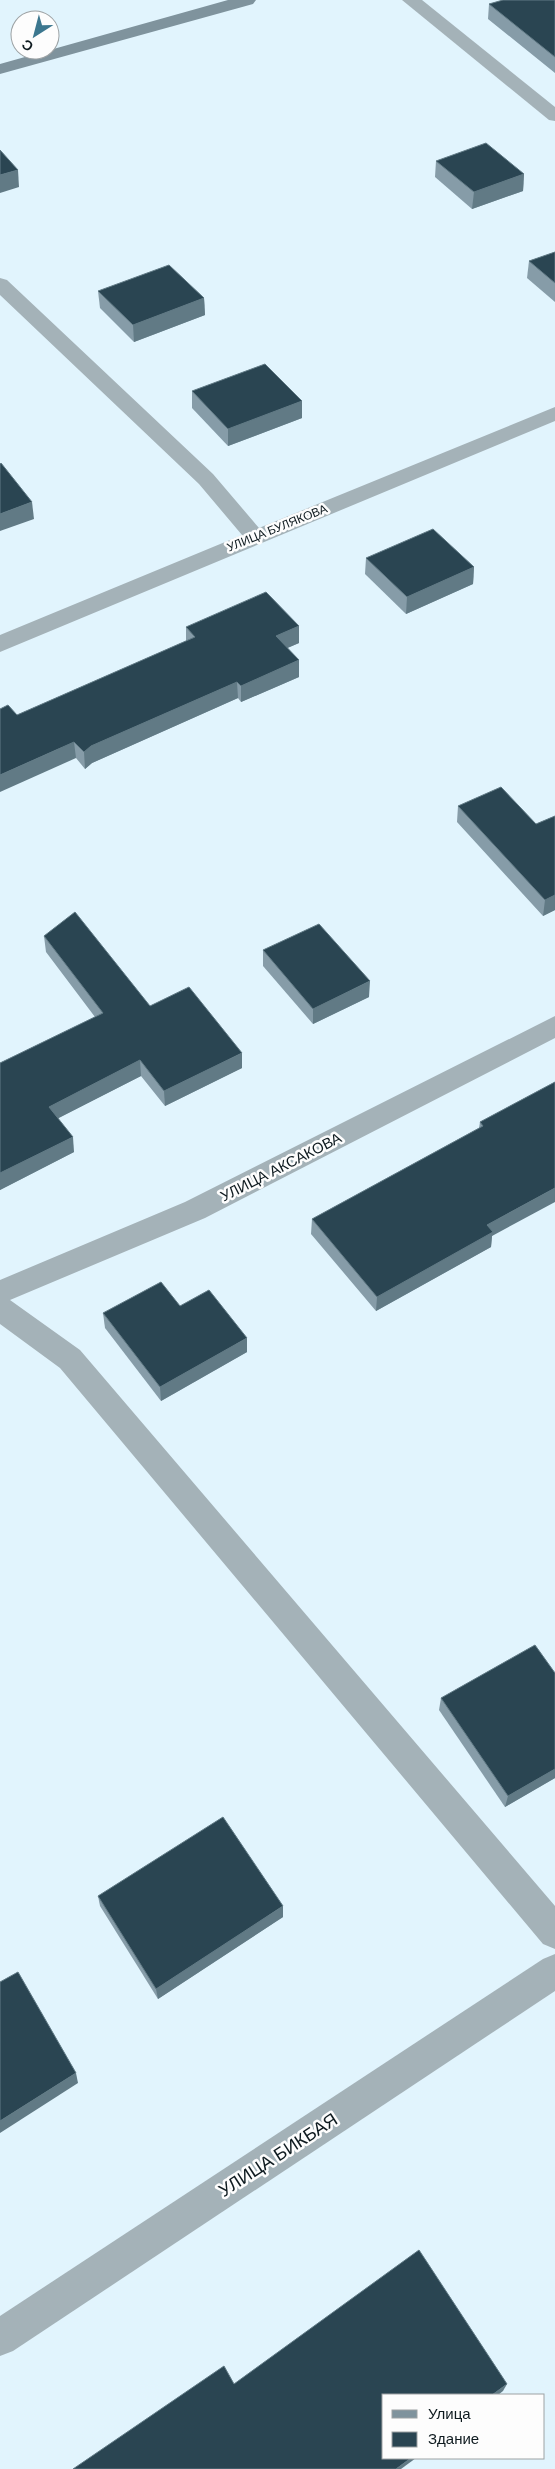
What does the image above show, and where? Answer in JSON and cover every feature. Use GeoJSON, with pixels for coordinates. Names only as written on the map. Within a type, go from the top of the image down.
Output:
{"type":"FeatureCollection","features":[{"type":"Feature","properties":{"kind":"main road"},"geometry":{"type":"LineString","coordinates":[[0,68],[246,0]]}},
{"type":"Feature","properties":{"kind":"street"},"geometry":{"type":"LineString","coordinates":[[411,0],[555,116]]}},
{"type":"Feature","properties":{"kind":"street"},"geometry":{"type":"LineString","coordinates":[[0,284],[206,479],[255,537]]}},
{"type":"Feature","properties":{"kind":"street","name":"УЛИЦА БУЛЯКОВА"},"geometry":{"type":"LineString","coordinates":[[0,644],[555,413]]}},
{"type":"Feature","properties":{"kind":"street","name":"УЛИЦА АКСАКОВА"},"geometry":{"type":"LineString","coordinates":[[0,1292],[195,1210],[555,1026]]}},
{"type":"Feature","properties":{"kind":"street"},"geometry":{"type":"LineString","coordinates":[[0,1308],[70,1359],[555,1932]]}},
{"type":"Feature","properties":{"kind":"street","name":"УЛИЦА БИКБАЯ"},"geometry":{"type":"LineString","coordinates":[[0,2338],[555,1971]]}},
{"type":"Feature","properties":{"kind":"building"},"geometry":{"type":"Polygon","coordinates":[[[503,0],[555,0],[555,57],[489,4],[503,0]]]}},
{"type":"Feature","properties":{"kind":"building"},"geometry":{"type":"Polygon","coordinates":[[[486,143],[524,174],[474,192],[436,161],[486,143]]]}},
{"type":"Feature","properties":{"kind":"building"},"geometry":{"type":"Polygon","coordinates":[[[0,150],[18,170],[0,175],[0,150]]]}},
{"type":"Feature","properties":{"kind":"building"},"geometry":{"type":"Polygon","coordinates":[[[555,252],[555,283],[529,261],[555,252]]]}},
{"type":"Feature","properties":{"kind":"building"},"geometry":{"type":"Polygon","coordinates":[[[169,265],[204,298],[133,325],[98,291],[169,265]]]}},
{"type":"Feature","properties":{"kind":"building"},"geometry":{"type":"Polygon","coordinates":[[[265,364],[302,401],[228,429],[192,391],[265,364]]]}},
{"type":"Feature","properties":{"kind":"building"},"geometry":{"type":"Polygon","coordinates":[[[0,464],[32,502],[0,514],[0,464]]]}},
{"type":"Feature","properties":{"kind":"building"},"geometry":{"type":"Polygon","coordinates":[[[433,529],[474,567],[407,597],[366,558],[433,529]]]}},
{"type":"Feature","properties":{"kind":"building"},"geometry":{"type":"Polygon","coordinates":[[[266,592],[299,626],[276,636],[299,660],[241,686],[237,682],[91,746],[84,752],[74,742],[0,775],[0,709],[8,705],[17,715],[195,637],[186,627],[266,592]]]}},
{"type":"Feature","properties":{"kind":"building"},"geometry":{"type":"Polygon","coordinates":[[[501,787],[536,824],[555,816],[555,895],[545,900],[458,806],[501,787]]]}},
{"type":"Feature","properties":{"kind":"building"},"geometry":{"type":"Polygon","coordinates":[[[75,912],[150,1006],[189,987],[242,1053],[164,1091],[140,1060],[49,1107],[73,1137],[0,1173],[0,1063],[103,1013],[44,936],[75,912]]]}},
{"type":"Feature","properties":{"kind":"building"},"geometry":{"type":"Polygon","coordinates":[[[319,924],[370,981],[313,1009],[263,950],[319,924]]]}},
{"type":"Feature","properties":{"kind":"building"},"geometry":{"type":"Polygon","coordinates":[[[555,1082],[555,1188],[487,1225],[493,1232],[377,1297],[312,1219],[483,1126],[480,1122],[555,1082]]]}},
{"type":"Feature","properties":{"kind":"building"},"geometry":{"type":"Polygon","coordinates":[[[161,1282],[180,1306],[209,1290],[247,1338],[160,1387],[103,1313],[161,1282]]]}},
{"type":"Feature","properties":{"kind":"building"},"geometry":{"type":"Polygon","coordinates":[[[535,1645],[555,1673],[555,1769],[508,1796],[441,1698],[535,1645]]]}},
{"type":"Feature","properties":{"kind":"building"},"geometry":{"type":"Polygon","coordinates":[[[223,1817],[283,1906],[156,1989],[98,1896],[223,1817]]]}},
{"type":"Feature","properties":{"kind":"building"},"geometry":{"type":"Polygon","coordinates":[[[18,1972],[76,2073],[0,2121],[0,1982],[18,1972]]]}},
{"type":"Feature","properties":{"kind":"building"},"geometry":{"type":"Polygon","coordinates":[[[419,2250],[507,2384],[493,2394],[382,2394],[382,2459],[410,2459],[396,2469],[73,2469],[224,2366],[234,2384],[419,2250]]]}}]}
